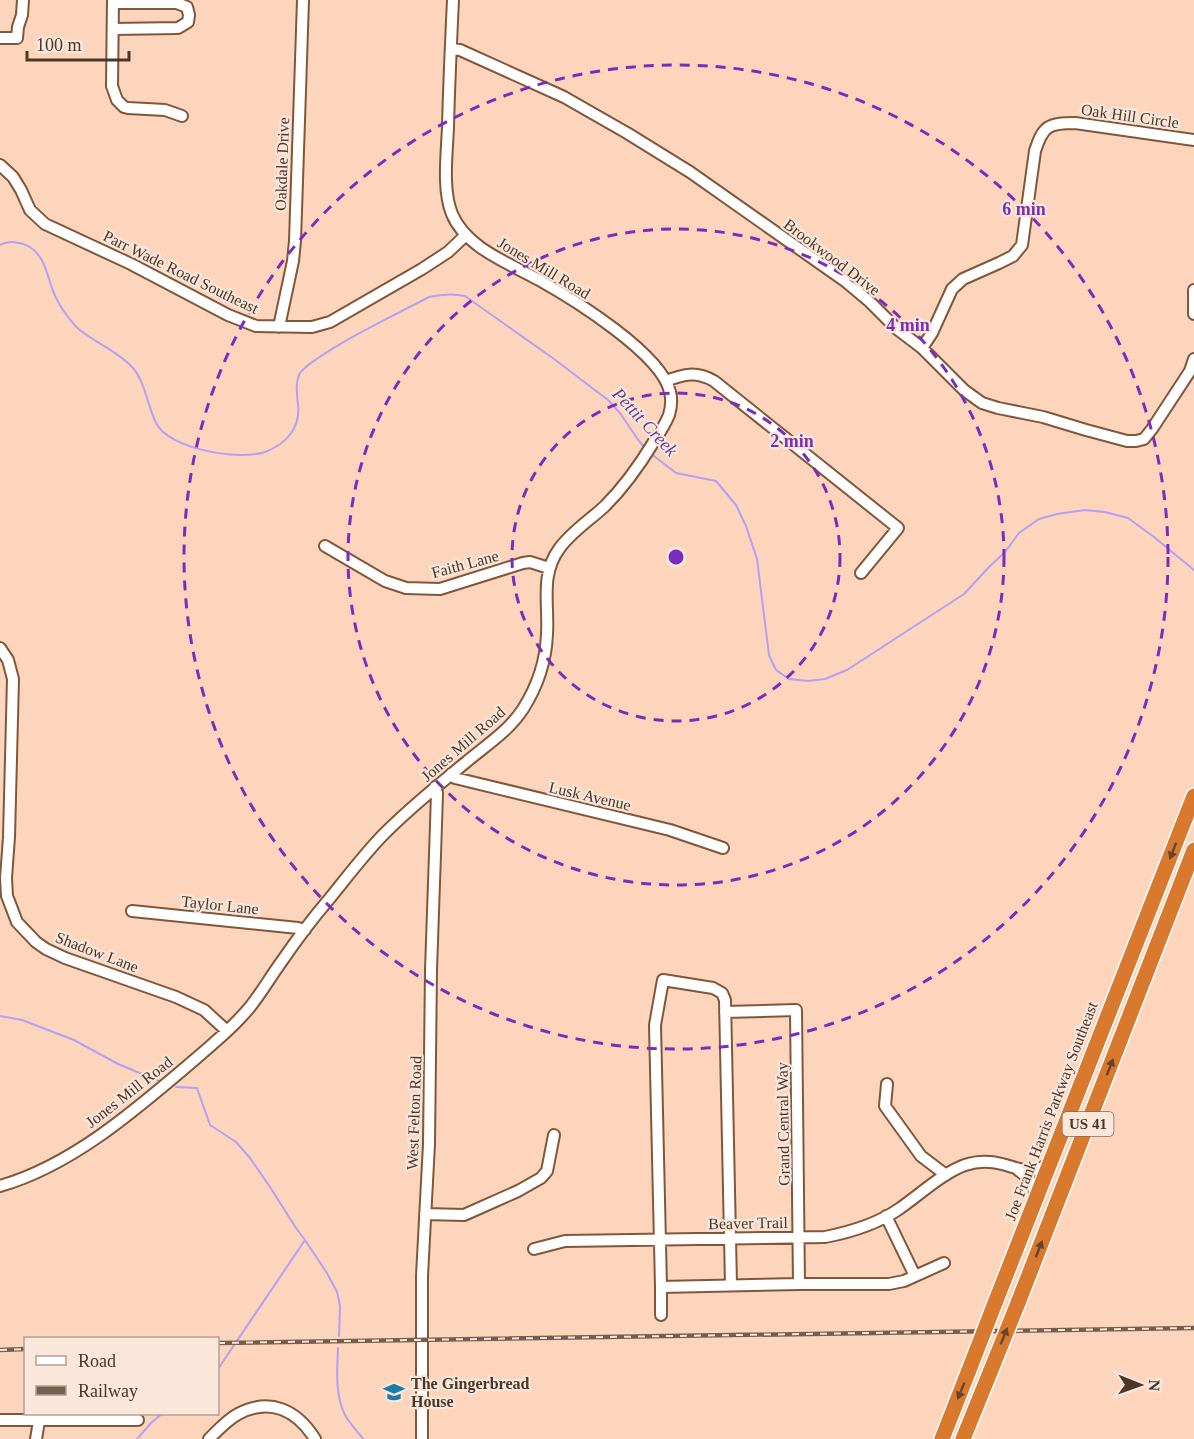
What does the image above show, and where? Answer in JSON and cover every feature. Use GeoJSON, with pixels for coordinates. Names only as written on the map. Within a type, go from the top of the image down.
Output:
{"type":"FeatureCollection","features":[{"type":"Feature","properties":{"kind":"highway","name":"Joe Frank Harris Parkway Southeast"},"geometry":{"type":"LineString","coordinates":[[942,1439],[1194,796]]}},
{"type":"Feature","properties":{"kind":"highway","name":"US 41"},"geometry":{"type":"LineString","coordinates":[[963,1439],[1194,850]]}},
{"type":"Feature","properties":{"kind":"highway"},"geometry":{"type":"LineString","coordinates":[[932,1439],[952,1412]]}},
{"type":"Feature","properties":{"kind":"highway"},"geometry":{"type":"LineString","coordinates":[[969,1439],[971,1418]]}},
{"type":"Feature","properties":{"kind":"street"},"geometry":{"type":"LineString","coordinates":[[0,38],[16,38],[23,0]]}},
{"type":"Feature","properties":{"kind":"street","name":"Oakdale Drive"},"geometry":{"type":"LineString","coordinates":[[279,327],[295,241],[303,0]]}},
{"type":"Feature","properties":{"kind":"street","name":"Jones Mill Road"},"geometry":{"type":"LineString","coordinates":[[0,1186],[40,1171],[101,1134],[151,1096],[227,1031],[248,1009],[305,930],[379,839],[435,787],[511,725],[525,706],[542,666],[546,644],[546,583],[555,554],[619,492],[641,462],[667,419],[671,405],[670,392],[660,370],[651,360],[615,330],[568,297],[485,250],[466,235],[452,216],[447,192],[447,156],[453,0]]}},
{"type":"Feature","properties":{"kind":"street"},"geometry":{"type":"LineString","coordinates":[[113,29],[178,28],[188,22],[187,8],[177,3],[113,1],[112,86],[117,100],[128,108],[165,110],[182,116]]}},
{"type":"Feature","properties":{"kind":"street","name":"Brookwood Drive"},"geometry":{"type":"LineString","coordinates":[[451,49],[460,50],[564,97],[690,172],[845,281],[897,329],[922,348],[963,390],[982,403],[1043,417],[1127,441],[1136,441],[1144,439],[1152,429],[1190,371],[1194,359]]}},
{"type":"Feature","properties":{"kind":"street","name":"Oak Hill Circle"},"geometry":{"type":"LineString","coordinates":[[922,348],[932,333],[952,289],[963,279],[1012,256],[1022,245],[1035,151],[1039,137],[1048,127],[1060,123],[1075,123],[1194,140]]}},
{"type":"Feature","properties":{"kind":"street","name":"Parr Wade Road Southeast"},"geometry":{"type":"LineString","coordinates":[[0,165],[21,190],[30,210],[45,224],[131,264],[228,315],[256,326],[312,327],[330,322],[422,269],[448,252],[466,235]]}},
{"type":"Feature","properties":{"kind":"street"},"geometry":{"type":"LineString","coordinates":[[1194,290],[1194,314]]}},
{"type":"Feature","properties":{"kind":"street"},"geometry":{"type":"LineString","coordinates":[[666,381],[690,374],[705,376],[714,381],[898,528],[861,573]]}},
{"type":"Feature","properties":{"kind":"street","name":"Faith Lane"},"geometry":{"type":"LineString","coordinates":[[325,546],[385,581],[406,588],[440,589],[522,563],[530,562],[549,568]]}},
{"type":"Feature","properties":{"kind":"street","name":"Shadow Lane"},"geometry":{"type":"LineString","coordinates":[[0,648],[8,660],[13,679],[4,837],[7,896],[17,922],[46,949],[65,958],[176,997],[204,1010],[227,1031]]}},
{"type":"Feature","properties":{"kind":"street","name":"Lusk Avenue"},"geometry":{"type":"LineString","coordinates":[[451,774],[455,778],[670,830],[723,848]]}},
{"type":"Feature","properties":{"kind":"street","name":"West Felton Road"},"geometry":{"type":"LineString","coordinates":[[422,1439],[422,1287],[429,1144],[431,970],[437,793],[435,787]]}},
{"type":"Feature","properties":{"kind":"street","name":"Taylor Lane"},"geometry":{"type":"LineString","coordinates":[[132,911],[305,930]]}},
{"type":"Feature","properties":{"kind":"street"},"geometry":{"type":"LineString","coordinates":[[661,1315],[655,1025],[663,980],[713,987],[722,993],[725,1000],[731,1285]]}},
{"type":"Feature","properties":{"kind":"street","name":"Grand Central Way"},"geometry":{"type":"LineString","coordinates":[[725,1012],[796,1010],[800,1284]]}},
{"type":"Feature","properties":{"kind":"street"},"geometry":{"type":"LineString","coordinates":[[887,1084],[885,1106],[921,1156],[946,1175]]}},
{"type":"Feature","properties":{"kind":"street"},"geometry":{"type":"LineString","coordinates":[[425,1214],[464,1215],[541,1178],[547,1171],[554,1135]]}},
{"type":"Feature","properties":{"kind":"street","name":"Beaver Trail"},"geometry":{"type":"LineString","coordinates":[[534,1250],[565,1241],[825,1237],[855,1231],[896,1211],[946,1175],[964,1165],[980,1162],[1000,1163],[1034,1171],[1050,1162]]}},
{"type":"Feature","properties":{"kind":"street"},"geometry":{"type":"LineString","coordinates":[[1018,1169],[1030,1180],[1037,1197]]}},
{"type":"Feature","properties":{"kind":"street"},"geometry":{"type":"LineString","coordinates":[[886,1216],[915,1276]]}},
{"type":"Feature","properties":{"kind":"street"},"geometry":{"type":"LineString","coordinates":[[661,1287],[889,1284],[904,1281],[944,1263]]}},
{"type":"Feature","properties":{"kind":"street"},"geometry":{"type":"LineString","coordinates":[[209,1439],[236,1415],[248,1409],[272,1407],[290,1412],[307,1426],[315,1439]]}},
{"type":"Feature","properties":{"kind":"street"},"geometry":{"type":"LineString","coordinates":[[0,1420],[138,1420]]}},
{"type":"Feature","properties":{"kind":"street"},"geometry":{"type":"LineString","coordinates":[[36,1439],[39,1421]]}},
{"type":"Feature","properties":{"kind":"waterway","name":"Pettit Creek"},"geometry":{"type":"LineString","coordinates":[[0,245],[7,242],[19,243],[35,251],[45,267],[57,300],[69,319],[81,331],[121,357],[133,368],[141,380],[156,423],[163,432],[189,446],[206,451],[239,455],[273,449],[285,440],[294,428],[298,413],[297,380],[304,368],[347,340],[429,297],[451,294],[465,296],[608,400],[646,449]]}},
{"type":"Feature","properties":{"kind":"waterway","name":"Pettit Creek"},"geometry":{"type":"LineString","coordinates":[[650,453],[676,473],[716,481],[736,505],[757,559],[769,655],[776,670],[789,679],[808,681],[825,679],[847,670],[964,594],[1005,552],[1019,533],[1039,519],[1057,514],[1085,510],[1128,518],[1194,570]]}},
{"type":"Feature","properties":{"kind":"waterway"},"geometry":{"type":"LineString","coordinates":[[0,1016],[22,1020],[74,1040],[118,1064],[159,1081]]}},
{"type":"Feature","properties":{"kind":"waterway"},"geometry":{"type":"LineString","coordinates":[[176,1087],[197,1088],[210,1125],[236,1142],[250,1158],[327,1273],[337,1292],[340,1306],[339,1336]]}},
{"type":"Feature","properties":{"kind":"waterway"},"geometry":{"type":"LineString","coordinates":[[219,1368],[305,1240]]}},
{"type":"Feature","properties":{"kind":"waterway"},"geometry":{"type":"LineString","coordinates":[[338,1348],[337,1382],[342,1407],[345,1415],[363,1439]]}},
{"type":"Feature","properties":{"kind":"waterway"},"geometry":{"type":"LineString","coordinates":[[137,1439],[161,1415]]}},
{"type":"Feature","properties":{"kind":"railway"},"geometry":{"type":"LineString","coordinates":[[219,1343],[1194,1328]]}},
{"type":"Feature","properties":{"kind":"railway"},"geometry":{"type":"LineString","coordinates":[[0,1350],[24,1349]]}},
{"type":"Feature","properties":{"kind":"place","name":"The Gingerbread House"},"geometry":{"type":"Point","coordinates":[394,1392]}}]}
